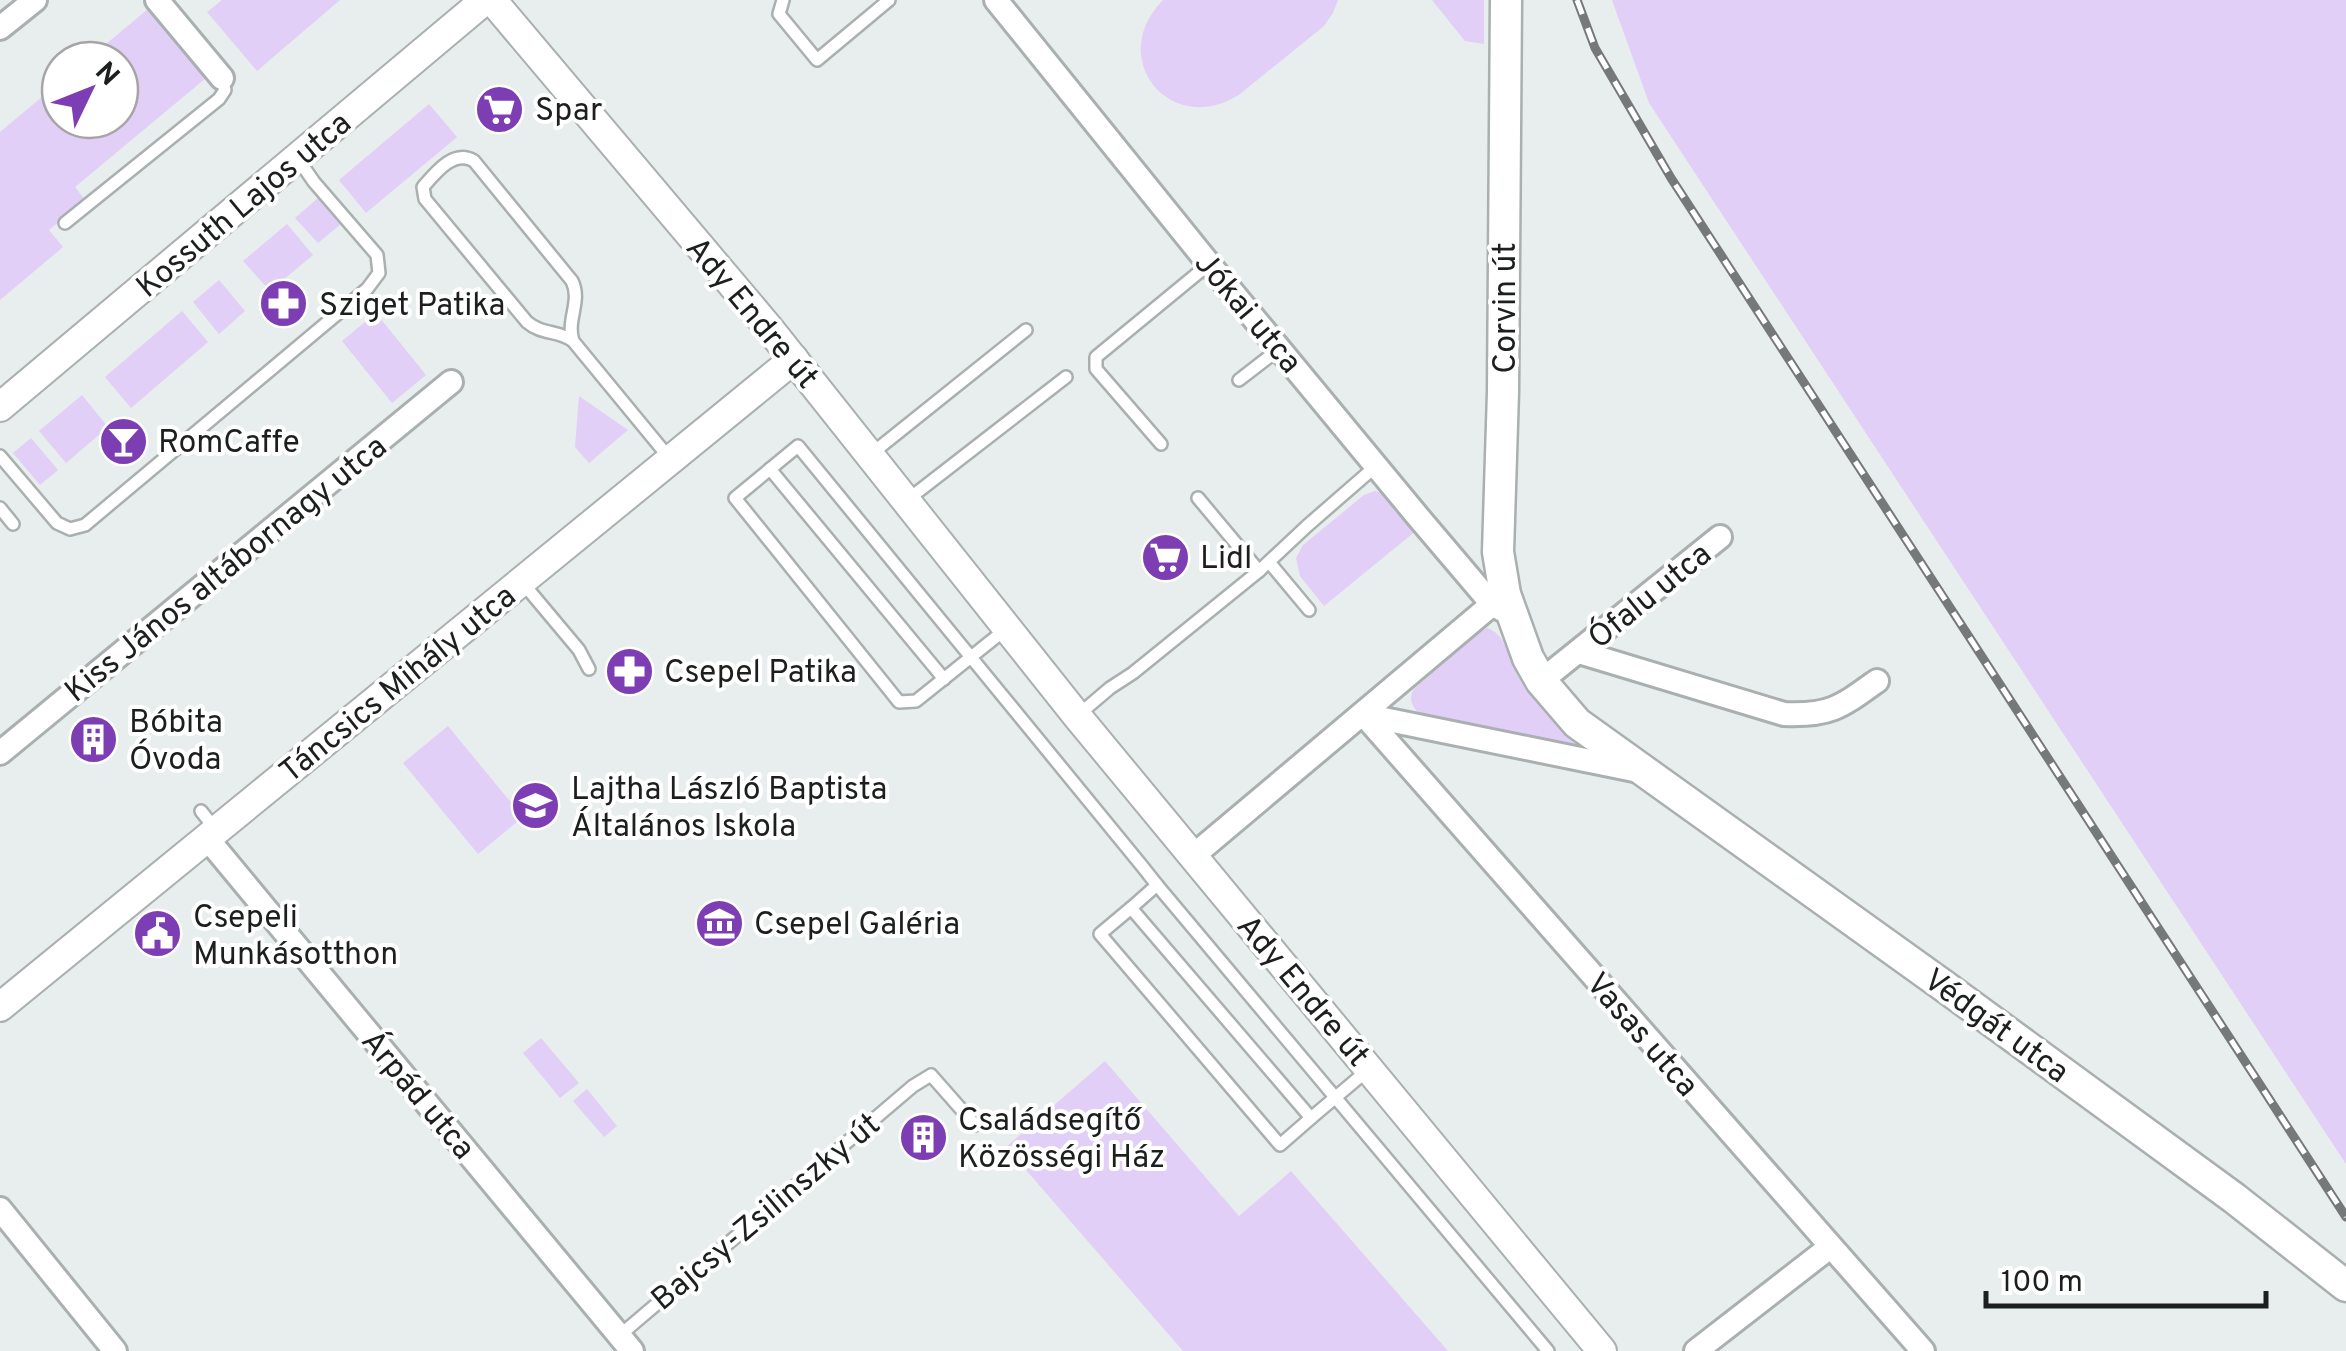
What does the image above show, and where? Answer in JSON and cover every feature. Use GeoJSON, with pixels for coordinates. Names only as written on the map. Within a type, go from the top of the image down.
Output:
{"type":"FeatureCollection","features":[{"type":"Feature","properties":{"kind":"main road","name":"Corvin út"},"geometry":{"type":"LineString","coordinates":[[1503,604],[1498,552],[1506,0]]}},
{"type":"Feature","properties":{"kind":"main road","name":"Védgát utca"},"geometry":{"type":"LineString","coordinates":[[1503,604],[1541,682],[1577,724],[2234,1198],[2346,1286]]}},
{"type":"Feature","properties":{"kind":"street"},"geometry":{"type":"LineString","coordinates":[[0,28],[34,0]]}},
{"type":"Feature","properties":{"kind":"street"},"geometry":{"type":"LineString","coordinates":[[157,0],[222,78]]}},
{"type":"Feature","properties":{"kind":"street","name":"Kossuth Lajos utca"},"geometry":{"type":"LineString","coordinates":[[0,407],[489,0]]}},
{"type":"Feature","properties":{"kind":"street","name":"Ady Endre út"},"geometry":{"type":"LineString","coordinates":[[489,0],[794,359],[1077,716],[1602,1351]]}},
{"type":"Feature","properties":{"kind":"street","name":"Jókai utca"},"geometry":{"type":"LineString","coordinates":[[996,0],[1376,466],[1503,604]]}},
{"type":"Feature","properties":{"kind":"street","name":"Táncsics Mihály utca"},"geometry":{"type":"LineString","coordinates":[[2,1000],[208,826],[522,582],[794,359]]}},
{"type":"Feature","properties":{"kind":"street","name":"Kiss János altábornagy utca"},"geometry":{"type":"LineString","coordinates":[[0,754],[451,382]]}},
{"type":"Feature","properties":{"kind":"street","name":"Ófalu utca"},"geometry":{"type":"LineString","coordinates":[[1541,682],[1720,538]]}},
{"type":"Feature","properties":{"kind":"street"},"geometry":{"type":"LineString","coordinates":[[1192,856],[1503,604]]}},
{"type":"Feature","properties":{"kind":"street"},"geometry":{"type":"LineString","coordinates":[[1578,652],[1784,714],[1808,715],[1842,707],[1877,681]]}},
{"type":"Feature","properties":{"kind":"street","name":"Védgát utca"},"geometry":{"type":"LineString","coordinates":[[1364,715],[1642,772]]}},
{"type":"Feature","properties":{"kind":"street","name":"Vasas utca"},"geometry":{"type":"LineString","coordinates":[[1364,715],[1924,1351]]}},
{"type":"Feature","properties":{"kind":"street","name":"Árpád utca"},"geometry":{"type":"LineString","coordinates":[[208,826],[618,1346]]}},
{"type":"Feature","properties":{"kind":"street"},"geometry":{"type":"LineString","coordinates":[[0,1209],[115,1351]]}},
{"type":"Feature","properties":{"kind":"street"},"geometry":{"type":"LineString","coordinates":[[1696,1351],[1830,1247]]}},
{"type":"Feature","properties":{"kind":"lane"},"geometry":{"type":"LineString","coordinates":[[783,0],[779,14],[817,60],[889,0]]}},
{"type":"Feature","properties":{"kind":"lane"},"geometry":{"type":"LineString","coordinates":[[65,224],[219,99],[224,90],[222,78]]}},
{"type":"Feature","properties":{"kind":"lane"},"geometry":{"type":"LineString","coordinates":[[574,341],[570,326],[576,298],[572,280],[474,161],[466,156],[454,158],[423,187],[425,199],[527,322],[542,332],[558,333],[574,341],[671,460]]}},
{"type":"Feature","properties":{"kind":"lane"},"geometry":{"type":"LineString","coordinates":[[0,456],[57,524],[70,530],[86,525],[367,289],[379,273],[377,255],[298,159]]}},
{"type":"Feature","properties":{"kind":"lane"},"geometry":{"type":"LineString","coordinates":[[1161,444],[1096,369],[1096,357],[1209,264]]}},
{"type":"Feature","properties":{"kind":"lane"},"geometry":{"type":"LineString","coordinates":[[870,456],[1026,330]]}},
{"type":"Feature","properties":{"kind":"lane"},"geometry":{"type":"LineString","coordinates":[[1239,380],[1279,349]]}},
{"type":"Feature","properties":{"kind":"lane"},"geometry":{"type":"LineString","coordinates":[[906,501],[1066,377]]}},
{"type":"Feature","properties":{"kind":"lane","name":"Ady Endre út"},"geometry":{"type":"LineString","coordinates":[[1007,629],[971,657],[916,701],[899,702],[735,498],[798,446],[971,657],[1158,885],[1548,1351]]}},
{"type":"Feature","properties":{"kind":"lane"},"geometry":{"type":"LineString","coordinates":[[1077,716],[1264,566],[1376,466]]}},
{"type":"Feature","properties":{"kind":"lane"},"geometry":{"type":"LineString","coordinates":[[770,470],[944,679]]}},
{"type":"Feature","properties":{"kind":"lane"},"geometry":{"type":"LineString","coordinates":[[1198,498],[1309,610]]}},
{"type":"Feature","properties":{"kind":"lane"},"geometry":{"type":"LineString","coordinates":[[0,508],[13,524]]}},
{"type":"Feature","properties":{"kind":"lane"},"geometry":{"type":"LineString","coordinates":[[522,582],[580,650],[589,668]]}},
{"type":"Feature","properties":{"kind":"lane"},"geometry":{"type":"LineString","coordinates":[[1158,885],[1100,934],[1280,1145],[1369,1069]]}},
{"type":"Feature","properties":{"kind":"lane"},"geometry":{"type":"LineString","coordinates":[[1132,908],[1312,1118]]}},
{"type":"Feature","properties":{"kind":"lane","name":"Bajcsy-Zsilinszky út"},"geometry":{"type":"LineString","coordinates":[[618,1346],[913,1086],[932,1075],[975,1125]]}},
{"type":"Feature","properties":{"kind":"shaded area"},"geometry":{"type":"Polygon","coordinates":[[[222,0],[340,0],[257,71],[207,12],[222,0]]]}},
{"type":"Feature","properties":{"kind":"shaded area"},"geometry":{"type":"Polygon","coordinates":[[[1163,0],[1338,0],[1324,26],[1240,94],[1215,105],[1191,107],[1170,100],[1154,86],[1144,68],[1141,46],[1147,23],[1163,0]]]}},
{"type":"Feature","properties":{"kind":"shaded area"},"geometry":{"type":"Polygon","coordinates":[[[1432,0],[1484,0],[1484,44],[1465,41],[1432,0]]]}},
{"type":"Feature","properties":{"kind":"shaded area"},"geometry":{"type":"Polygon","coordinates":[[[1612,0],[2346,0],[2346,1164],[1649,103],[1612,0]]]}},
{"type":"Feature","properties":{"kind":"shaded area"},"geometry":{"type":"Polygon","coordinates":[[[148,9],[206,78],[140,133],[140,40],[111,40],[148,9]]]}},
{"type":"Feature","properties":{"kind":"shaded area"},"geometry":{"type":"Polygon","coordinates":[[[40,99],[40,140],[131,140],[75,187],[85,200],[49,230],[63,247],[0,300],[0,132],[40,99]]]}},
{"type":"Feature","properties":{"kind":"shaded area"},"geometry":{"type":"Polygon","coordinates":[[[429,104],[457,137],[366,213],[339,180],[429,104]]]}},
{"type":"Feature","properties":{"kind":"shaded area"},"geometry":{"type":"Polygon","coordinates":[[[318,198],[341,224],[318,243],[295,218],[318,198]]]}},
{"type":"Feature","properties":{"kind":"shaded area"},"geometry":{"type":"Polygon","coordinates":[[[287,224],[313,255],[270,291],[243,261],[287,224]]]}},
{"type":"Feature","properties":{"kind":"shaded area"},"geometry":{"type":"Polygon","coordinates":[[[219,280],[245,311],[219,334],[193,302],[219,280]]]}},
{"type":"Feature","properties":{"kind":"shaded area"},"geometry":{"type":"Polygon","coordinates":[[[182,311],[208,342],[131,408],[105,377],[182,311]]]}},
{"type":"Feature","properties":{"kind":"shaded area"},"geometry":{"type":"Polygon","coordinates":[[[376,313],[426,375],[392,403],[342,341],[376,313]]]}},
{"type":"Feature","properties":{"kind":"shaded area"},"geometry":{"type":"Polygon","coordinates":[[[82,395],[108,427],[66,463],[39,431],[82,395]]]}},
{"type":"Feature","properties":{"kind":"shaded area"},"geometry":{"type":"Polygon","coordinates":[[[579,396],[628,430],[589,463],[575,447],[579,396]]]}},
{"type":"Feature","properties":{"kind":"shaded area"},"geometry":{"type":"Polygon","coordinates":[[[31,438],[58,470],[40,485],[13,453],[31,438]]]}},
{"type":"Feature","properties":{"kind":"shaded area"},"geometry":{"type":"Polygon","coordinates":[[[1375,491],[1387,494],[1417,530],[1324,606],[1300,576],[1296,558],[1303,545],[1364,495],[1375,491]]]}},
{"type":"Feature","properties":{"kind":"shaded area"},"geometry":{"type":"Polygon","coordinates":[[[1487,628],[1501,638],[1521,676],[1586,749],[1426,719],[1416,710],[1411,698],[1414,689],[1487,628]]]}},
{"type":"Feature","properties":{"kind":"shaded area"},"geometry":{"type":"Polygon","coordinates":[[[448,726],[523,817],[478,854],[403,763],[448,726]]]}},
{"type":"Feature","properties":{"kind":"shaded area"},"geometry":{"type":"Polygon","coordinates":[[[541,1038],[579,1083],[560,1098],[523,1053],[541,1038]]]}},
{"type":"Feature","properties":{"kind":"shaded area"},"geometry":{"type":"Polygon","coordinates":[[[1105,1061],[1239,1216],[1291,1171],[1448,1351],[1183,1351],[1006,1147],[1105,1061]]]}},
{"type":"Feature","properties":{"kind":"shaded area"},"geometry":{"type":"Polygon","coordinates":[[[587,1089],[617,1126],[604,1137],[573,1101],[587,1089]]]}},
{"type":"Feature","properties":{"kind":"railway"},"geometry":{"type":"LineString","coordinates":[[1577,0],[1595,48],[1671,178],[2346,1217]]}},
{"type":"Feature","properties":{"kind":"place","name":"Spar"},"geometry":{"type":"Point","coordinates":[500,109]}},
{"type":"Feature","properties":{"kind":"place","name":"Sziget Patika"},"geometry":{"type":"Point","coordinates":[284,304]}},
{"type":"Feature","properties":{"kind":"place","name":"RomCaffe"},"geometry":{"type":"Point","coordinates":[123,441]}},
{"type":"Feature","properties":{"kind":"place","name":"Lidl"},"geometry":{"type":"Point","coordinates":[1165,557]}},
{"type":"Feature","properties":{"kind":"place","name":"Csepel Patika"},"geometry":{"type":"Point","coordinates":[629,671]}},
{"type":"Feature","properties":{"kind":"place","name":"Bóbita Óvoda"},"geometry":{"type":"Point","coordinates":[94,739]}},
{"type":"Feature","properties":{"kind":"place","name":"Lajtha László Baptista Általános Iskola"},"geometry":{"type":"Point","coordinates":[536,806]}},
{"type":"Feature","properties":{"kind":"place","name":"Csepel Galéria"},"geometry":{"type":"Point","coordinates":[719,923]}},
{"type":"Feature","properties":{"kind":"place","name":"Csepeli Munkásotthon"},"geometry":{"type":"Point","coordinates":[158,934]}},
{"type":"Feature","properties":{"kind":"place","name":"Családsegítő Közösségi Ház"},"geometry":{"type":"Point","coordinates":[923,1137]}}]}
